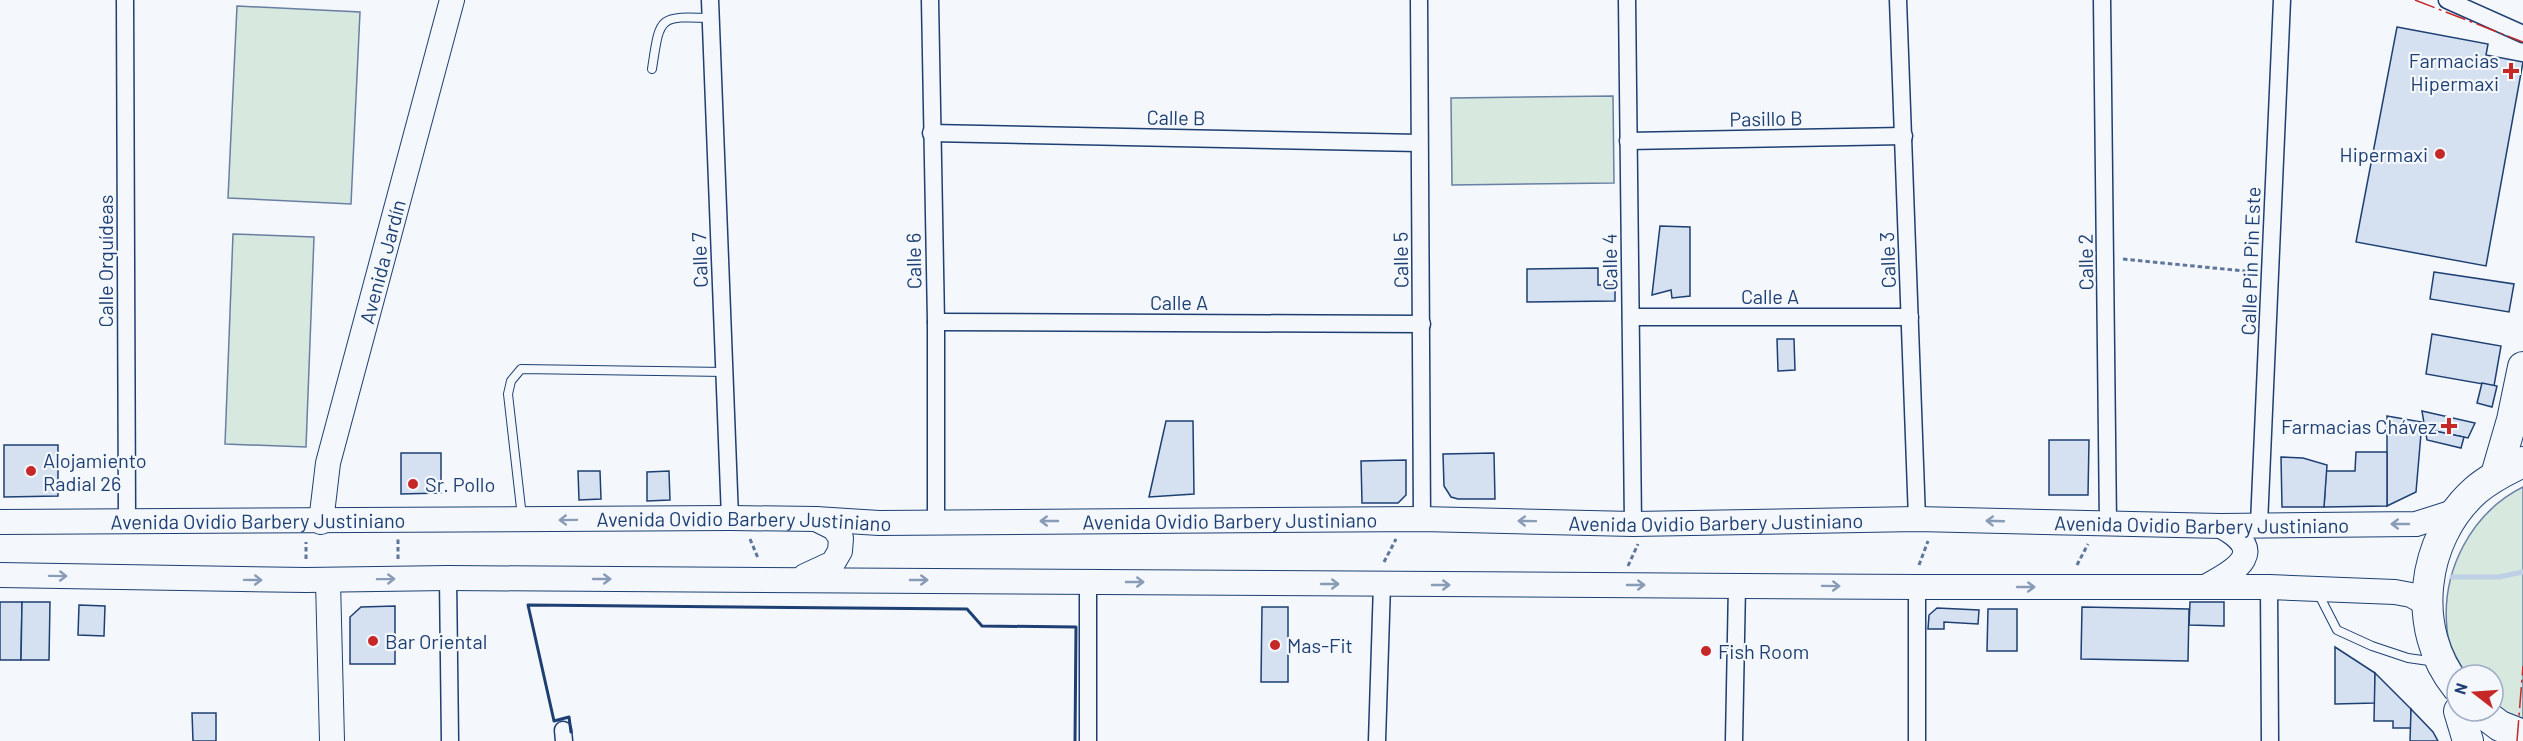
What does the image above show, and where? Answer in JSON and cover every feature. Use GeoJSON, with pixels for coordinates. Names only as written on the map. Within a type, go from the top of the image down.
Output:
{"type":"FeatureCollection","features":[{"type":"Feature","properties":{"kind":"highway"},"geometry":{"type":"LineString","coordinates":[[2496,475],[2512,420],[2523,367]]}},
{"type":"Feature","properties":{"kind":"highway"},"geometry":{"type":"LineString","coordinates":[[2445,666],[2430,630],[2427,604],[2428,579],[2434,555],[2443,532],[2457,511],[2475,491],[2496,475],[2523,462]]}},
{"type":"Feature","properties":{"kind":"highway"},"geometry":{"type":"LineString","coordinates":[[2463,723],[2468,741]]}},
{"type":"Feature","properties":{"kind":"highway"},"geometry":{"type":"LineString","coordinates":[[2496,723],[2523,735]]}},
{"type":"Feature","properties":{"kind":"main road","name":"Avenida Jardín"},"geometry":{"type":"LineString","coordinates":[[313,522],[452,0]]}},
{"type":"Feature","properties":{"kind":"main road","name":"Avenida Ovidio Barbery Justiniano"},"geometry":{"type":"LineString","coordinates":[[0,522],[399,522],[736,518],[879,523],[1414,519],[1640,524],[1927,519],[2221,526],[2416,524],[2457,511]]}},
{"type":"Feature","properties":{"kind":"main road"},"geometry":{"type":"LineString","coordinates":[[797,580],[833,563],[840,551],[841,538],[834,528],[816,519]]}},
{"type":"Feature","properties":{"kind":"main road"},"geometry":{"type":"LineString","coordinates":[[872,580],[857,571],[851,563],[851,552],[864,533],[879,523]]}},
{"type":"Feature","properties":{"kind":"main road"},"geometry":{"type":"LineString","coordinates":[[2205,587],[2235,570],[2241,564],[2244,555],[2241,539],[2221,526]]}},
{"type":"Feature","properties":{"kind":"main road"},"geometry":{"type":"LineString","coordinates":[[0,575],[317,581],[448,578],[2270,587],[2395,592],[2411,595],[2427,604]]}},
{"type":"Feature","properties":{"kind":"main road"},"geometry":{"type":"LineString","coordinates":[[317,581],[332,741]]}},
{"type":"Feature","properties":{"kind":"street","name":"Calle Orquídeas"},"geometry":{"type":"LineString","coordinates":[[125,0],[127,521]]}},
{"type":"Feature","properties":{"kind":"street","name":"Calle 7"},"geometry":{"type":"LineString","coordinates":[[710,0],[725,372],[736,518]]}},
{"type":"Feature","properties":{"kind":"street","name":"Calle 6"},"geometry":{"type":"LineString","coordinates":[[930,0],[936,322],[936,522]]}},
{"type":"Feature","properties":{"kind":"street","name":"Calle 5"},"geometry":{"type":"LineString","coordinates":[[1414,519],[1422,324],[1419,0]]}},
{"type":"Feature","properties":{"kind":"street","name":"Calle 4"},"geometry":{"type":"LineString","coordinates":[[1626,0],[1630,317],[1640,524]]}},
{"type":"Feature","properties":{"kind":"street","name":"Calle 3"},"geometry":{"type":"LineString","coordinates":[[1898,0],[1910,317],[1927,519]]}},
{"type":"Feature","properties":{"kind":"street","name":"Calle 2"},"geometry":{"type":"LineString","coordinates":[[2102,0],[2106,258],[2103,524]]}},
{"type":"Feature","properties":{"kind":"street","name":"Calle Pin Pin Este"},"geometry":{"type":"LineString","coordinates":[[2259,524],[2282,0]]}},
{"type":"Feature","properties":{"kind":"street"},"geometry":{"type":"LineString","coordinates":[[2447,0],[2523,34]]}},
{"type":"Feature","properties":{"kind":"street","name":"Calle B"},"geometry":{"type":"LineString","coordinates":[[931,133],[1419,142]]}},
{"type":"Feature","properties":{"kind":"street","name":"Pasillo B"},"geometry":{"type":"LineString","coordinates":[[1628,141],[1904,136]]}},
{"type":"Feature","properties":{"kind":"street","name":"Calle A"},"geometry":{"type":"LineString","coordinates":[[1630,317],[1910,317]]}},
{"type":"Feature","properties":{"kind":"street","name":"Calle A"},"geometry":{"type":"LineString","coordinates":[[936,322],[1422,324]]}},
{"type":"Feature","properties":{"kind":"street"},"geometry":{"type":"LineString","coordinates":[[448,578],[450,741]]}},
{"type":"Feature","properties":{"kind":"street"},"geometry":{"type":"LineString","coordinates":[[1088,582],[1088,741]]}},
{"type":"Feature","properties":{"kind":"street"},"geometry":{"type":"LineString","coordinates":[[1377,584],[1377,741]]}},
{"type":"Feature","properties":{"kind":"street"},"geometry":{"type":"LineString","coordinates":[[1734,741],[1737,585]]}},
{"type":"Feature","properties":{"kind":"street"},"geometry":{"type":"LineString","coordinates":[[1914,587],[1917,741]]}},
{"type":"Feature","properties":{"kind":"street"},"geometry":{"type":"LineString","coordinates":[[2270,587],[2270,741]]}},
{"type":"Feature","properties":{"kind":"lane"},"geometry":{"type":"LineString","coordinates":[[651,69],[662,26],[668,19],[675,17],[711,18]]}},
{"type":"Feature","properties":{"kind":"lane"},"geometry":{"type":"LineString","coordinates":[[522,520],[508,394],[511,381],[521,369],[725,372]]}},
{"type":"Feature","properties":{"kind":"lane"},"geometry":{"type":"LineString","coordinates":[[2316,589],[2337,630],[2372,646],[2408,658],[2445,679]]}},
{"type":"Feature","properties":{"kind":"path"},"geometry":{"type":"LineString","coordinates":[[2106,258],[2270,274]]}},
{"type":"Feature","properties":{"kind":"path"},"geometry":{"type":"LineString","coordinates":[[736,518],[767,579]]}},
{"type":"Feature","properties":{"kind":"path"},"geometry":{"type":"LineString","coordinates":[[1377,584],[1414,519]]}},
{"type":"Feature","properties":{"kind":"path"},"geometry":{"type":"LineString","coordinates":[[1914,587],[1927,519]]}},
{"type":"Feature","properties":{"kind":"path"},"geometry":{"type":"LineString","coordinates":[[313,522],[317,581]]}},
{"type":"Feature","properties":{"kind":"path"},"geometry":{"type":"LineString","coordinates":[[398,579],[399,522]]}},
{"type":"Feature","properties":{"kind":"path"},"geometry":{"type":"LineString","coordinates":[[1620,585],[1640,524]]}},
{"type":"Feature","properties":{"kind":"path"},"geometry":{"type":"LineString","coordinates":[[2066,587],[2103,524]]}},
{"type":"Feature","properties":{"kind":"shaded area"},"geometry":{"type":"Polygon","coordinates":[[[237,6],[360,12],[351,204],[228,198],[237,6]]]}},
{"type":"Feature","properties":{"kind":"shaded area"},"geometry":{"type":"Polygon","coordinates":[[[1613,96],[1614,183],[1452,185],[1451,98],[1613,96]]]}},
{"type":"Feature","properties":{"kind":"shaded area"},"geometry":{"type":"Polygon","coordinates":[[[233,234],[314,237],[306,447],[225,444],[233,234]]]}},
{"type":"Feature","properties":{"kind":"shaded area"},"geometry":{"type":"Polygon","coordinates":[[[2523,487],[2523,722],[2505,711],[2505,663],[2460,663],[2449,641],[2447,629],[2446,607],[2449,586],[2463,546],[2488,512],[2523,487]]]}},
{"type":"Feature","properties":{"kind":"building","name":"Hipermaxi"},"geometry":{"type":"Polygon","coordinates":[[[2397,27],[2488,44],[2486,55],[2523,62],[2486,266],[2356,242],[2397,27]]]}},
{"type":"Feature","properties":{"kind":"building"},"geometry":{"type":"Polygon","coordinates":[[[1660,226],[1690,227],[1690,296],[1672,298],[1671,290],[1652,295],[1660,226]]]}},
{"type":"Feature","properties":{"kind":"building"},"geometry":{"type":"Polygon","coordinates":[[[1598,268],[1598,285],[1615,285],[1615,301],[1527,302],[1527,269],[1598,268]]]}},
{"type":"Feature","properties":{"kind":"building"},"geometry":{"type":"Polygon","coordinates":[[[2434,272],[2514,284],[2509,312],[2430,299],[2434,272]]]}},
{"type":"Feature","properties":{"kind":"building"},"geometry":{"type":"Polygon","coordinates":[[[2432,334],[2501,346],[2494,386],[2426,374],[2432,334]]]}},
{"type":"Feature","properties":{"kind":"building"},"geometry":{"type":"Polygon","coordinates":[[[1777,339],[1794,339],[1795,370],[1778,371],[1777,339]]]}},
{"type":"Feature","properties":{"kind":"building"},"geometry":{"type":"Polygon","coordinates":[[[2482,383],[2497,386],[2492,407],[2477,403],[2482,383]]]}},
{"type":"Feature","properties":{"kind":"building","name":"Farmacias Chávez"},"geometry":{"type":"Polygon","coordinates":[[[2422,411],[2475,423],[2468,438],[2425,429],[2422,411]]]}},
{"type":"Feature","properties":{"kind":"building"},"geometry":{"type":"Polygon","coordinates":[[[2387,416],[2422,422],[2416,492],[2387,506],[2387,416]]]}},
{"type":"Feature","properties":{"kind":"building"},"geometry":{"type":"Polygon","coordinates":[[[1166,421],[1193,421],[1194,494],[1149,497],[1166,421]]]}},
{"type":"Feature","properties":{"kind":"building"},"geometry":{"type":"Polygon","coordinates":[[[2425,429],[2464,437],[2461,448],[2427,440],[2425,429]]]}},
{"type":"Feature","properties":{"kind":"building"},"geometry":{"type":"Polygon","coordinates":[[[2049,440],[2089,440],[2088,495],[2049,495],[2049,440]]]}},
{"type":"Feature","properties":{"kind":"building","name":"Alojamiento Radial 26"},"geometry":{"type":"Polygon","coordinates":[[[4,445],[58,445],[58,496],[4,497],[4,445]]]}},
{"type":"Feature","properties":{"kind":"building"},"geometry":{"type":"Polygon","coordinates":[[[2356,452],[2387,452],[2387,506],[2324,507],[2326,471],[2355,471],[2356,452]]]}},
{"type":"Feature","properties":{"kind":"building"},"geometry":{"type":"Polygon","coordinates":[[[401,453],[441,453],[441,493],[401,494],[401,453]]]}},
{"type":"Feature","properties":{"kind":"building"},"geometry":{"type":"Polygon","coordinates":[[[1494,453],[1495,499],[1451,497],[1444,486],[1443,454],[1494,453]]]}},
{"type":"Feature","properties":{"kind":"building"},"geometry":{"type":"Polygon","coordinates":[[[2281,457],[2303,458],[2327,465],[2324,507],[2282,507],[2281,457]]]}},
{"type":"Feature","properties":{"kind":"building"},"geometry":{"type":"Polygon","coordinates":[[[1406,460],[1406,495],[1398,503],[1362,503],[1361,461],[1406,460]]]}},
{"type":"Feature","properties":{"kind":"building"},"geometry":{"type":"Polygon","coordinates":[[[578,471],[600,471],[601,499],[579,500],[578,471]]]}},
{"type":"Feature","properties":{"kind":"building"},"geometry":{"type":"Polygon","coordinates":[[[669,471],[670,500],[647,501],[647,472],[669,471]]]}},
{"type":"Feature","properties":{"kind":"building"},"geometry":{"type":"Polygon","coordinates":[[[0,602],[22,602],[21,660],[0,660],[0,602]]]}},
{"type":"Feature","properties":{"kind":"building"},"geometry":{"type":"Polygon","coordinates":[[[22,602],[50,602],[49,660],[21,660],[22,602]]]}},
{"type":"Feature","properties":{"kind":"building"},"geometry":{"type":"Polygon","coordinates":[[[2190,602],[2224,602],[2224,626],[2189,625],[2190,602]]]}},
{"type":"Feature","properties":{"kind":"building"},"geometry":{"type":"Polygon","coordinates":[[[79,605],[105,606],[104,636],[78,635],[79,605]]]}},
{"type":"Feature","properties":{"kind":"building","name":"Bar Oriental"},"geometry":{"type":"Polygon","coordinates":[[[395,606],[395,664],[350,664],[350,617],[361,607],[395,606]]]}},
{"type":"Feature","properties":{"kind":"building","name":"Mas-Fit"},"geometry":{"type":"Polygon","coordinates":[[[1262,607],[1288,607],[1288,682],[1261,682],[1262,607]]]}},
{"type":"Feature","properties":{"kind":"building"},"geometry":{"type":"Polygon","coordinates":[[[2082,607],[2189,609],[2188,661],[2081,659],[2082,607]]]}},
{"type":"Feature","properties":{"kind":"building"},"geometry":{"type":"Polygon","coordinates":[[[1937,608],[1979,610],[1978,624],[1944,622],[1944,629],[1928,629],[1929,615],[1937,608]]]}},
{"type":"Feature","properties":{"kind":"building"},"geometry":{"type":"Polygon","coordinates":[[[1988,609],[2017,609],[2017,651],[1987,651],[1988,609]]]}},
{"type":"Feature","properties":{"kind":"building"},"geometry":{"type":"Polygon","coordinates":[[[2335,647],[2375,673],[2375,703],[2335,704],[2335,647]]]}},
{"type":"Feature","properties":{"kind":"building"},"geometry":{"type":"Polygon","coordinates":[[[2375,673],[2411,709],[2411,728],[2393,728],[2393,721],[2374,721],[2375,673]]]}},
{"type":"Feature","properties":{"kind":"building"},"geometry":{"type":"Polygon","coordinates":[[[2411,709],[2433,732],[2438,741],[2410,741],[2411,709]]]}},
{"type":"Feature","properties":{"kind":"building"},"geometry":{"type":"Polygon","coordinates":[[[192,713],[216,713],[216,741],[193,741],[192,713]]]}},
{"type":"Feature","properties":{"kind":"waterway"},"geometry":{"type":"LineString","coordinates":[[2452,577],[2499,577],[2523,572]]}},
{"type":"Feature","properties":{"kind":"wall"},"geometry":{"type":"LineString","coordinates":[[571,732],[569,717],[554,721],[528,605],[967,609],[982,626],[1076,627],[1075,741]]}},
{"type":"Feature","properties":{"kind":"power"},"geometry":{"type":"LineString","coordinates":[[2415,0],[2523,42]]}},
{"type":"Feature","properties":{"kind":"power"},"geometry":{"type":"LineString","coordinates":[[2517,741],[2523,666]]}},
{"type":"Feature","properties":{"kind":"place","name":"Farmacias Hipermaxi"},"geometry":{"type":"Point","coordinates":[2511,71]}},
{"type":"Feature","properties":{"kind":"place","name":"Hipermaxi"},"geometry":{"type":"Point","coordinates":[2440,154]}},
{"type":"Feature","properties":{"kind":"place","name":"Farmacias Chávez"},"geometry":{"type":"Point","coordinates":[2449,426]}},
{"type":"Feature","properties":{"kind":"place","name":"Alojamiento Radial 26"},"geometry":{"type":"Point","coordinates":[31,471]}},
{"type":"Feature","properties":{"kind":"place","name":"Sr. Pollo"},"geometry":{"type":"Point","coordinates":[413,484]}},
{"type":"Feature","properties":{"kind":"place","name":"Bar Oriental"},"geometry":{"type":"Point","coordinates":[373,641]}},
{"type":"Feature","properties":{"kind":"place","name":"Mas-Fit"},"geometry":{"type":"Point","coordinates":[1275,645]}},
{"type":"Feature","properties":{"kind":"place","name":"Fish Room"},"geometry":{"type":"Point","coordinates":[1706,651]}}]}
